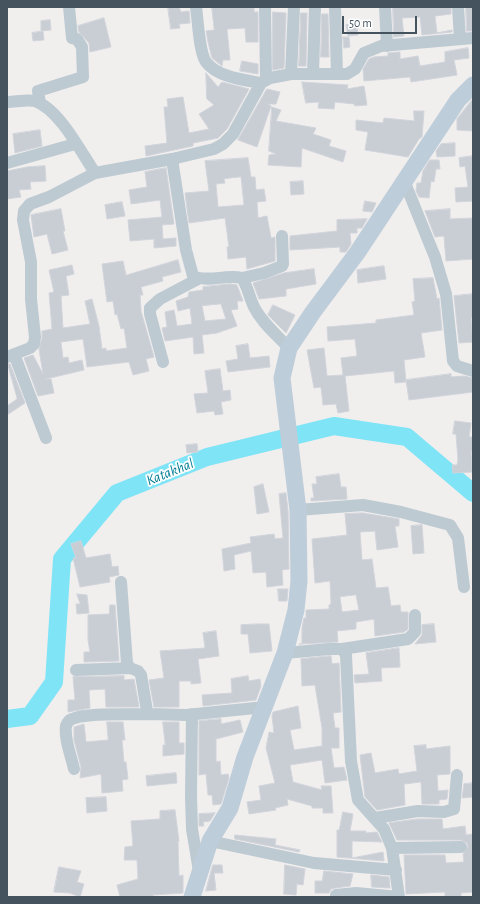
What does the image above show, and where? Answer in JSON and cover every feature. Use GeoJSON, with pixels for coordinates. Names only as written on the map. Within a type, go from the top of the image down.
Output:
{"type":"FeatureCollection","features":[{"type":"Feature","properties":{"kind":"street"},"geometry":{"type":"LineString","coordinates":[[40,104],[38,91],[84,77],[82,47],[77,39],[72,38],[69,7]]}},
{"type":"Feature","properties":{"kind":"street"},"geometry":{"type":"LineString","coordinates":[[196,7],[206,61],[212,68],[233,77],[263,82],[291,74],[347,74],[355,69],[364,53],[387,46],[473,38]]}},
{"type":"Feature","properties":{"kind":"street"},"geometry":{"type":"LineString","coordinates":[[46,438],[10,355],[30,348],[34,344],[35,337],[31,299],[31,262],[23,220],[24,211],[30,204],[49,197],[95,173],[172,159],[214,149],[223,144],[233,134],[263,82],[265,7]]}},
{"type":"Feature","properties":{"kind":"street"},"geometry":{"type":"LineString","coordinates":[[291,74],[294,7]]}},
{"type":"Feature","properties":{"kind":"street"},"geometry":{"type":"LineString","coordinates":[[313,74],[315,7]]}},
{"type":"Feature","properties":{"kind":"street"},"geometry":{"type":"LineString","coordinates":[[335,7],[337,74]]}},
{"type":"Feature","properties":{"kind":"street"},"geometry":{"type":"LineString","coordinates":[[385,7],[387,46]]}},
{"type":"Feature","properties":{"kind":"street"},"geometry":{"type":"LineString","coordinates":[[458,7],[460,39]]}},
{"type":"Feature","properties":{"kind":"street"},"geometry":{"type":"LineString","coordinates":[[192,897],[210,841],[230,808],[245,757],[285,653],[296,610],[299,580],[298,510],[282,378],[289,348],[313,312],[357,254],[405,183],[458,100],[473,85]]}},
{"type":"Feature","properties":{"kind":"street"},"geometry":{"type":"LineString","coordinates":[[7,102],[34,101],[46,107],[60,122],[95,173]]}},
{"type":"Feature","properties":{"kind":"street"},"geometry":{"type":"LineString","coordinates":[[7,163],[75,144]]}},
{"type":"Feature","properties":{"kind":"street"},"geometry":{"type":"LineString","coordinates":[[172,159],[190,270],[192,276],[198,279]]}},
{"type":"Feature","properties":{"kind":"street"},"geometry":{"type":"LineString","coordinates":[[405,183],[435,257],[446,294],[453,360],[457,366],[473,371]]}},
{"type":"Feature","properties":{"kind":"street"},"geometry":{"type":"LineString","coordinates":[[163,362],[150,314],[150,308],[160,299],[198,279],[235,276],[242,278],[264,273],[282,266],[282,236]]}},
{"type":"Feature","properties":{"kind":"street"},"geometry":{"type":"LineString","coordinates":[[242,278],[246,284],[254,307],[289,348]]}},
{"type":"Feature","properties":{"kind":"street"},"geometry":{"type":"LineString","coordinates":[[298,510],[363,506],[401,512],[450,525],[458,538],[464,587]]}},
{"type":"Feature","properties":{"kind":"street"},"geometry":{"type":"LineString","coordinates":[[121,582],[127,663],[130,668]]}},
{"type":"Feature","properties":{"kind":"street"},"geometry":{"type":"LineString","coordinates":[[285,653],[342,649],[408,639],[415,632],[415,615]]}},
{"type":"Feature","properties":{"kind":"street"},"geometry":{"type":"LineString","coordinates":[[336,895],[356,893],[399,897],[392,848],[384,829],[358,800],[351,761],[346,655],[342,649]]}},
{"type":"Feature","properties":{"kind":"street"},"geometry":{"type":"LineString","coordinates":[[76,670],[130,668],[138,671],[141,675],[147,711],[150,714]]}},
{"type":"Feature","properties":{"kind":"street"},"geometry":{"type":"LineString","coordinates":[[74,769],[66,726],[73,718],[89,716],[192,714],[265,707]]}},
{"type":"Feature","properties":{"kind":"street"},"geometry":{"type":"LineString","coordinates":[[192,714],[191,809],[199,873]]}},
{"type":"Feature","properties":{"kind":"street"},"geometry":{"type":"LineString","coordinates":[[374,818],[411,812],[444,812],[454,809],[457,775]]}},
{"type":"Feature","properties":{"kind":"street"},"geometry":{"type":"LineString","coordinates":[[210,841],[314,863],[396,870]]}},
{"type":"Feature","properties":{"kind":"street"},"geometry":{"type":"LineString","coordinates":[[392,848],[461,847]]}},
{"type":"Feature","properties":{"kind":"building"},"geometry":{"type":"Polygon","coordinates":[[[168,7],[179,7],[181,12],[189,11],[190,23],[179,24],[180,28],[171,29],[168,7]]]}},
{"type":"Feature","properties":{"kind":"building"},"geometry":{"type":"Polygon","coordinates":[[[212,7],[254,8],[254,12],[258,12],[258,42],[246,42],[245,28],[227,29],[230,60],[223,60],[222,66],[212,58],[206,31],[214,30],[212,7]]]}},
{"type":"Feature","properties":{"kind":"building"},"geometry":{"type":"Polygon","coordinates":[[[393,7],[451,7],[451,14],[435,16],[437,33],[452,30],[452,32],[422,35],[420,17],[402,18],[404,36],[394,37],[393,7]]]}},
{"type":"Feature","properties":{"kind":"building"},"geometry":{"type":"Polygon","coordinates":[[[466,7],[473,7],[473,31],[467,31],[466,7]]]}},
{"type":"Feature","properties":{"kind":"building"},"geometry":{"type":"Polygon","coordinates":[[[273,12],[286,13],[284,68],[273,70],[273,12]]]}},
{"type":"Feature","properties":{"kind":"building"},"geometry":{"type":"Polygon","coordinates":[[[301,13],[307,13],[306,66],[299,66],[301,13]]]}},
{"type":"Feature","properties":{"kind":"building"},"geometry":{"type":"Polygon","coordinates":[[[322,14],[328,14],[329,57],[321,57],[322,14]]]}},
{"type":"Feature","properties":{"kind":"building"},"geometry":{"type":"Polygon","coordinates":[[[104,18],[111,47],[90,52],[89,43],[79,32],[78,26],[104,18]]]}},
{"type":"Feature","properties":{"kind":"building"},"geometry":{"type":"Polygon","coordinates":[[[50,20],[51,30],[41,31],[41,21],[50,20]]]}},
{"type":"Feature","properties":{"kind":"building"},"geometry":{"type":"Polygon","coordinates":[[[357,24],[358,35],[348,36],[346,25],[357,24]]]}},
{"type":"Feature","properties":{"kind":"building"},"geometry":{"type":"Polygon","coordinates":[[[43,31],[44,40],[33,41],[32,33],[43,31]]]}},
{"type":"Feature","properties":{"kind":"building"},"geometry":{"type":"Polygon","coordinates":[[[343,37],[349,37],[350,47],[344,48],[343,37]]]}},
{"type":"Feature","properties":{"kind":"building"},"geometry":{"type":"Polygon","coordinates":[[[468,48],[469,58],[454,60],[457,75],[411,82],[410,77],[364,81],[363,69],[369,59],[374,57],[388,56],[388,53],[400,52],[400,59],[418,56],[420,66],[445,62],[445,52],[468,48]]]}},
{"type":"Feature","properties":{"kind":"building"},"geometry":{"type":"Polygon","coordinates":[[[242,61],[258,64],[258,74],[240,71],[242,61]]]}},
{"type":"Feature","properties":{"kind":"building"},"geometry":{"type":"Polygon","coordinates":[[[206,73],[218,87],[222,82],[249,89],[227,129],[218,138],[193,143],[193,146],[146,156],[145,146],[167,143],[164,107],[168,107],[167,99],[183,97],[189,133],[209,129],[199,114],[214,105],[207,99],[206,73]]]}},
{"type":"Feature","properties":{"kind":"building"},"geometry":{"type":"Polygon","coordinates":[[[302,82],[348,85],[347,89],[364,86],[367,105],[355,106],[354,104],[335,102],[334,109],[318,108],[319,102],[306,103],[302,82]]]}},
{"type":"Feature","properties":{"kind":"building"},"geometry":{"type":"Polygon","coordinates":[[[267,89],[280,92],[276,104],[268,104],[271,106],[257,147],[238,140],[267,89]]]}},
{"type":"Feature","properties":{"kind":"building"},"geometry":{"type":"Polygon","coordinates":[[[473,99],[473,131],[457,130],[457,119],[473,99]]]}},
{"type":"Feature","properties":{"kind":"building"},"geometry":{"type":"Polygon","coordinates":[[[272,107],[281,110],[276,121],[316,128],[313,134],[331,140],[329,146],[346,151],[343,162],[302,148],[301,167],[268,165],[269,155],[276,154],[269,151],[272,107]]]}},
{"type":"Feature","properties":{"kind":"building"},"geometry":{"type":"Polygon","coordinates":[[[414,111],[424,111],[422,137],[419,139],[408,157],[365,150],[368,132],[356,130],[356,120],[383,123],[384,118],[414,121],[414,111]]]}},
{"type":"Feature","properties":{"kind":"building"},"geometry":{"type":"Polygon","coordinates":[[[40,130],[42,146],[15,153],[13,134],[40,130]]]}},
{"type":"Feature","properties":{"kind":"building"},"geometry":{"type":"Polygon","coordinates":[[[455,143],[455,156],[437,157],[436,151],[441,144],[455,143]]]}},
{"type":"Feature","properties":{"kind":"building"},"geometry":{"type":"Polygon","coordinates":[[[473,156],[473,201],[456,202],[455,188],[468,187],[465,166],[460,167],[459,158],[473,156]]]}},
{"type":"Feature","properties":{"kind":"building"},"geometry":{"type":"Polygon","coordinates":[[[248,158],[251,177],[255,177],[256,190],[264,189],[266,201],[257,202],[258,218],[267,216],[271,238],[275,237],[275,261],[247,269],[246,257],[228,259],[227,247],[229,247],[225,218],[189,223],[185,193],[209,191],[205,161],[248,158]],[[241,177],[224,179],[225,183],[216,184],[218,207],[244,205],[241,177]]]}},
{"type":"Feature","properties":{"kind":"building"},"geometry":{"type":"Polygon","coordinates":[[[430,160],[439,160],[440,169],[436,169],[434,182],[431,181],[429,198],[419,197],[416,191],[417,183],[421,183],[423,171],[430,160]]]}},
{"type":"Feature","properties":{"kind":"building"},"geometry":{"type":"Polygon","coordinates":[[[45,166],[46,181],[30,182],[31,189],[19,190],[21,197],[7,199],[7,171],[27,167],[45,166]]]}},
{"type":"Feature","properties":{"kind":"building"},"geometry":{"type":"Polygon","coordinates":[[[166,168],[174,224],[162,225],[163,239],[176,238],[176,246],[154,248],[154,239],[130,241],[128,220],[162,217],[160,200],[131,204],[129,190],[147,187],[145,172],[166,168]]]}},
{"type":"Feature","properties":{"kind":"building"},"geometry":{"type":"Polygon","coordinates":[[[303,181],[304,194],[291,195],[290,182],[303,181]]]}},
{"type":"Feature","properties":{"kind":"building"},"geometry":{"type":"Polygon","coordinates":[[[365,201],[376,203],[372,212],[363,211],[365,201]]]}},
{"type":"Feature","properties":{"kind":"building"},"geometry":{"type":"Polygon","coordinates":[[[122,202],[125,216],[107,219],[105,205],[122,202]]]}},
{"type":"Feature","properties":{"kind":"building"},"geometry":{"type":"Polygon","coordinates":[[[61,209],[65,231],[63,231],[68,250],[52,254],[47,234],[34,237],[31,215],[61,209]]]}},
{"type":"Feature","properties":{"kind":"building"},"geometry":{"type":"Polygon","coordinates":[[[450,209],[450,219],[473,218],[473,259],[446,261],[444,236],[435,237],[425,211],[450,209]]]}},
{"type":"Feature","properties":{"kind":"building"},"geometry":{"type":"Polygon","coordinates":[[[367,219],[362,228],[357,228],[357,233],[350,233],[351,244],[346,252],[340,252],[340,247],[290,250],[290,236],[337,231],[337,220],[367,219]]]}},
{"type":"Feature","properties":{"kind":"building"},"geometry":{"type":"Polygon","coordinates":[[[178,260],[181,272],[162,277],[163,281],[141,287],[143,295],[140,295],[141,311],[154,357],[146,359],[149,371],[133,375],[129,362],[87,367],[83,339],[61,342],[63,358],[68,357],[69,363],[82,360],[84,370],[46,379],[51,379],[54,393],[38,396],[24,358],[33,355],[43,374],[39,349],[42,331],[52,329],[49,293],[54,292],[49,270],[72,265],[74,274],[66,276],[69,295],[61,296],[63,328],[90,324],[85,301],[92,299],[99,326],[102,349],[106,348],[106,351],[127,348],[124,328],[121,329],[117,314],[115,315],[113,301],[107,302],[102,264],[123,261],[126,275],[178,260]]]}},
{"type":"Feature","properties":{"kind":"building"},"geometry":{"type":"Polygon","coordinates":[[[384,266],[386,279],[358,283],[357,270],[384,266]]]}},
{"type":"Feature","properties":{"kind":"building"},"geometry":{"type":"Polygon","coordinates":[[[314,269],[316,284],[286,289],[286,296],[259,299],[253,283],[284,273],[314,269]]]}},
{"type":"Feature","properties":{"kind":"building"},"geometry":{"type":"Polygon","coordinates":[[[433,278],[437,299],[439,298],[442,330],[421,333],[425,357],[404,360],[406,382],[395,383],[394,371],[345,376],[349,411],[338,413],[336,404],[323,405],[321,387],[314,388],[307,350],[324,348],[327,376],[343,375],[341,358],[357,356],[355,339],[328,341],[327,327],[376,323],[376,320],[414,315],[412,302],[415,301],[413,279],[433,278]]]}},
{"type":"Feature","properties":{"kind":"building"},"geometry":{"type":"Polygon","coordinates":[[[230,284],[237,285],[243,301],[237,301],[238,309],[231,310],[237,326],[217,333],[202,335],[204,353],[194,354],[193,337],[165,341],[162,328],[167,327],[165,312],[174,310],[177,326],[192,324],[190,308],[178,311],[176,301],[188,297],[189,292],[203,290],[203,287],[230,284]],[[221,304],[202,306],[205,321],[226,319],[221,304]]]}},
{"type":"Feature","properties":{"kind":"building"},"geometry":{"type":"Polygon","coordinates":[[[473,294],[473,318],[471,318],[473,342],[459,343],[454,296],[473,294]]]}},
{"type":"Feature","properties":{"kind":"building"},"geometry":{"type":"Polygon","coordinates":[[[273,305],[295,315],[286,333],[268,315],[273,305]]]}},
{"type":"Feature","properties":{"kind":"building"},"geometry":{"type":"Polygon","coordinates":[[[248,344],[250,358],[269,356],[270,367],[228,372],[226,361],[238,359],[236,346],[248,344]]]}},
{"type":"Feature","properties":{"kind":"building"},"geometry":{"type":"Polygon","coordinates":[[[8,364],[10,364],[25,403],[7,415],[7,406],[17,399],[8,364]]]}},
{"type":"Feature","properties":{"kind":"building"},"geometry":{"type":"Polygon","coordinates":[[[220,369],[223,391],[230,390],[231,400],[221,402],[223,414],[215,415],[214,411],[197,413],[194,394],[208,393],[205,371],[220,369]]]}},
{"type":"Feature","properties":{"kind":"building"},"geometry":{"type":"Polygon","coordinates":[[[451,374],[451,377],[464,376],[473,378],[473,392],[409,400],[406,380],[451,374]]]}},
{"type":"Feature","properties":{"kind":"building"},"geometry":{"type":"Polygon","coordinates":[[[455,421],[471,423],[469,437],[473,437],[473,451],[471,451],[472,472],[453,473],[452,465],[457,465],[458,460],[456,434],[453,434],[455,421]]]}},
{"type":"Feature","properties":{"kind":"building"},"geometry":{"type":"Polygon","coordinates":[[[197,444],[198,452],[187,453],[186,445],[197,444]]]}},
{"type":"Feature","properties":{"kind":"building"},"geometry":{"type":"Polygon","coordinates":[[[339,474],[341,487],[346,487],[347,499],[311,501],[311,498],[314,498],[312,484],[317,484],[316,477],[339,474]]]}},
{"type":"Feature","properties":{"kind":"building"},"geometry":{"type":"Polygon","coordinates":[[[263,484],[269,512],[257,514],[254,487],[263,484]]]}},
{"type":"Feature","properties":{"kind":"building"},"geometry":{"type":"Polygon","coordinates":[[[286,493],[288,511],[289,569],[282,570],[283,585],[267,587],[266,572],[253,573],[251,551],[234,555],[235,569],[224,571],[222,549],[251,543],[250,537],[274,534],[275,539],[283,538],[279,494],[286,493]]]}},
{"type":"Feature","properties":{"kind":"building"},"geometry":{"type":"Polygon","coordinates":[[[363,513],[399,519],[399,526],[395,526],[398,547],[377,550],[375,531],[360,532],[362,560],[372,559],[376,588],[388,587],[391,606],[400,605],[401,612],[408,612],[408,629],[404,632],[375,636],[374,619],[356,622],[356,629],[337,631],[338,642],[302,644],[302,628],[304,618],[306,618],[306,610],[329,609],[329,605],[331,604],[330,581],[315,583],[312,539],[347,535],[345,514],[363,513]],[[356,595],[340,597],[342,612],[359,610],[356,595]]]}},
{"type":"Feature","properties":{"kind":"building"},"geometry":{"type":"Polygon","coordinates":[[[422,525],[424,553],[413,554],[411,526],[422,525]]]}},
{"type":"Feature","properties":{"kind":"building"},"geometry":{"type":"Polygon","coordinates":[[[81,541],[86,558],[110,554],[112,567],[118,566],[119,575],[109,577],[110,582],[80,587],[73,558],[76,558],[71,544],[81,541]]]}},
{"type":"Feature","properties":{"kind":"building"},"geometry":{"type":"Polygon","coordinates":[[[278,589],[288,589],[287,601],[279,601],[278,589]]]}},
{"type":"Feature","properties":{"kind":"building"},"geometry":{"type":"Polygon","coordinates":[[[77,594],[87,595],[89,613],[77,614],[76,604],[80,604],[77,594]]]}},
{"type":"Feature","properties":{"kind":"building"},"geometry":{"type":"Polygon","coordinates":[[[110,605],[115,605],[119,661],[84,662],[84,652],[90,652],[88,640],[88,615],[109,614],[110,605]]]}},
{"type":"Feature","properties":{"kind":"building"},"geometry":{"type":"Polygon","coordinates":[[[269,624],[272,651],[250,653],[248,634],[241,634],[241,625],[269,624]]]}},
{"type":"Feature","properties":{"kind":"building"},"geometry":{"type":"Polygon","coordinates":[[[434,624],[436,642],[415,644],[422,635],[422,625],[434,624]]]}},
{"type":"Feature","properties":{"kind":"building"},"geometry":{"type":"Polygon","coordinates":[[[216,631],[219,656],[198,659],[201,683],[191,684],[191,681],[179,681],[179,707],[154,707],[149,680],[164,678],[160,651],[205,648],[203,633],[216,631]]]}},
{"type":"Feature","properties":{"kind":"building"},"geometry":{"type":"Polygon","coordinates":[[[399,648],[400,667],[381,668],[382,681],[355,683],[354,675],[369,674],[366,653],[399,648]]]}},
{"type":"Feature","properties":{"kind":"building"},"geometry":{"type":"Polygon","coordinates":[[[331,656],[332,664],[339,663],[341,712],[333,713],[335,728],[339,728],[339,748],[331,748],[334,768],[344,767],[347,780],[325,783],[322,760],[290,765],[293,782],[322,790],[321,786],[331,786],[333,813],[323,813],[323,808],[312,808],[312,806],[287,799],[288,805],[275,808],[276,810],[249,814],[247,802],[261,800],[259,786],[275,783],[266,748],[269,732],[274,733],[273,712],[298,706],[301,728],[290,730],[294,750],[322,746],[322,728],[315,685],[302,686],[301,659],[331,656]]]}},
{"type":"Feature","properties":{"kind":"building"},"geometry":{"type":"Polygon","coordinates":[[[124,676],[124,680],[134,679],[139,707],[106,707],[105,689],[89,690],[90,708],[68,712],[68,700],[75,700],[73,677],[124,676]]]}},
{"type":"Feature","properties":{"kind":"building"},"geometry":{"type":"Polygon","coordinates":[[[248,676],[249,681],[260,679],[261,686],[256,700],[203,706],[202,695],[232,693],[231,679],[248,676]]]}},
{"type":"Feature","properties":{"kind":"building"},"geometry":{"type":"Polygon","coordinates":[[[221,719],[221,724],[240,720],[243,732],[216,739],[216,762],[220,761],[221,775],[228,774],[229,778],[221,804],[213,805],[212,795],[208,795],[206,774],[199,775],[199,721],[221,719]]]}},
{"type":"Feature","properties":{"kind":"building"},"geometry":{"type":"Polygon","coordinates":[[[107,722],[123,722],[125,740],[122,740],[124,762],[126,762],[128,779],[122,780],[123,791],[102,793],[101,774],[80,778],[81,767],[74,740],[74,727],[84,724],[86,742],[108,740],[107,722]]]}},
{"type":"Feature","properties":{"kind":"building"},"geometry":{"type":"Polygon","coordinates":[[[163,722],[179,722],[179,743],[184,743],[184,754],[163,756],[163,745],[165,745],[163,722]]]}},
{"type":"Feature","properties":{"kind":"building"},"geometry":{"type":"Polygon","coordinates":[[[426,745],[426,749],[450,746],[450,774],[437,775],[438,791],[448,790],[447,799],[439,800],[439,804],[422,804],[421,782],[404,784],[405,805],[377,810],[365,797],[360,755],[371,753],[375,773],[398,769],[399,774],[417,771],[414,746],[426,745]]]}},
{"type":"Feature","properties":{"kind":"building"},"geometry":{"type":"Polygon","coordinates":[[[176,773],[177,783],[147,786],[146,776],[176,773]]]}},
{"type":"Feature","properties":{"kind":"building"},"geometry":{"type":"Polygon","coordinates":[[[473,783],[473,797],[462,798],[464,784],[473,783]]]}},
{"type":"Feature","properties":{"kind":"building"},"geometry":{"type":"Polygon","coordinates":[[[106,797],[107,811],[87,813],[86,798],[106,797]]]}},
{"type":"Feature","properties":{"kind":"building"},"geometry":{"type":"Polygon","coordinates":[[[175,810],[179,841],[179,876],[183,875],[183,893],[153,895],[153,897],[120,897],[117,885],[138,879],[137,860],[124,860],[125,847],[133,846],[131,821],[160,819],[160,811],[175,810]]]}},
{"type":"Feature","properties":{"kind":"building"},"geometry":{"type":"Polygon","coordinates":[[[343,812],[353,814],[350,831],[366,831],[366,833],[377,832],[382,842],[352,841],[352,858],[383,852],[384,861],[337,857],[337,830],[339,830],[343,812]]]}},
{"type":"Feature","properties":{"kind":"building"},"geometry":{"type":"Polygon","coordinates":[[[215,813],[210,821],[203,822],[204,826],[199,826],[199,814],[215,813]]]}},
{"type":"Feature","properties":{"kind":"building"},"geometry":{"type":"Polygon","coordinates":[[[418,819],[442,819],[443,829],[465,826],[466,835],[473,834],[473,892],[461,893],[461,897],[445,897],[445,892],[406,894],[404,855],[445,855],[446,863],[464,862],[463,854],[468,847],[467,843],[461,840],[397,840],[389,823],[418,819]]]}},
{"type":"Feature","properties":{"kind":"building"},"geometry":{"type":"Polygon","coordinates":[[[235,835],[276,839],[275,845],[300,850],[299,852],[235,839],[235,835]]]}},
{"type":"Feature","properties":{"kind":"building"},"geometry":{"type":"Polygon","coordinates":[[[213,865],[222,865],[223,873],[214,873],[216,890],[206,891],[213,865]]]}},
{"type":"Feature","properties":{"kind":"building"},"geometry":{"type":"Polygon","coordinates":[[[285,865],[305,869],[303,885],[297,884],[296,895],[284,894],[285,865]]]}},
{"type":"Feature","properties":{"kind":"building"},"geometry":{"type":"Polygon","coordinates":[[[59,867],[81,871],[77,882],[84,884],[80,897],[70,893],[54,892],[59,867]]]}},
{"type":"Feature","properties":{"kind":"building"},"geometry":{"type":"Polygon","coordinates":[[[324,871],[353,874],[350,886],[331,889],[329,893],[315,893],[315,881],[322,881],[324,871]]]}},
{"type":"Feature","properties":{"kind":"building"},"geometry":{"type":"Polygon","coordinates":[[[371,875],[389,877],[390,888],[372,887],[371,875]]]}},
{"type":"Feature","properties":{"kind":"waterway","name":"Katakhal"},"geometry":{"type":"LineString","coordinates":[[7,719],[30,716],[54,682],[62,559],[117,493],[207,457],[334,426],[407,437],[473,493]]}}]}
